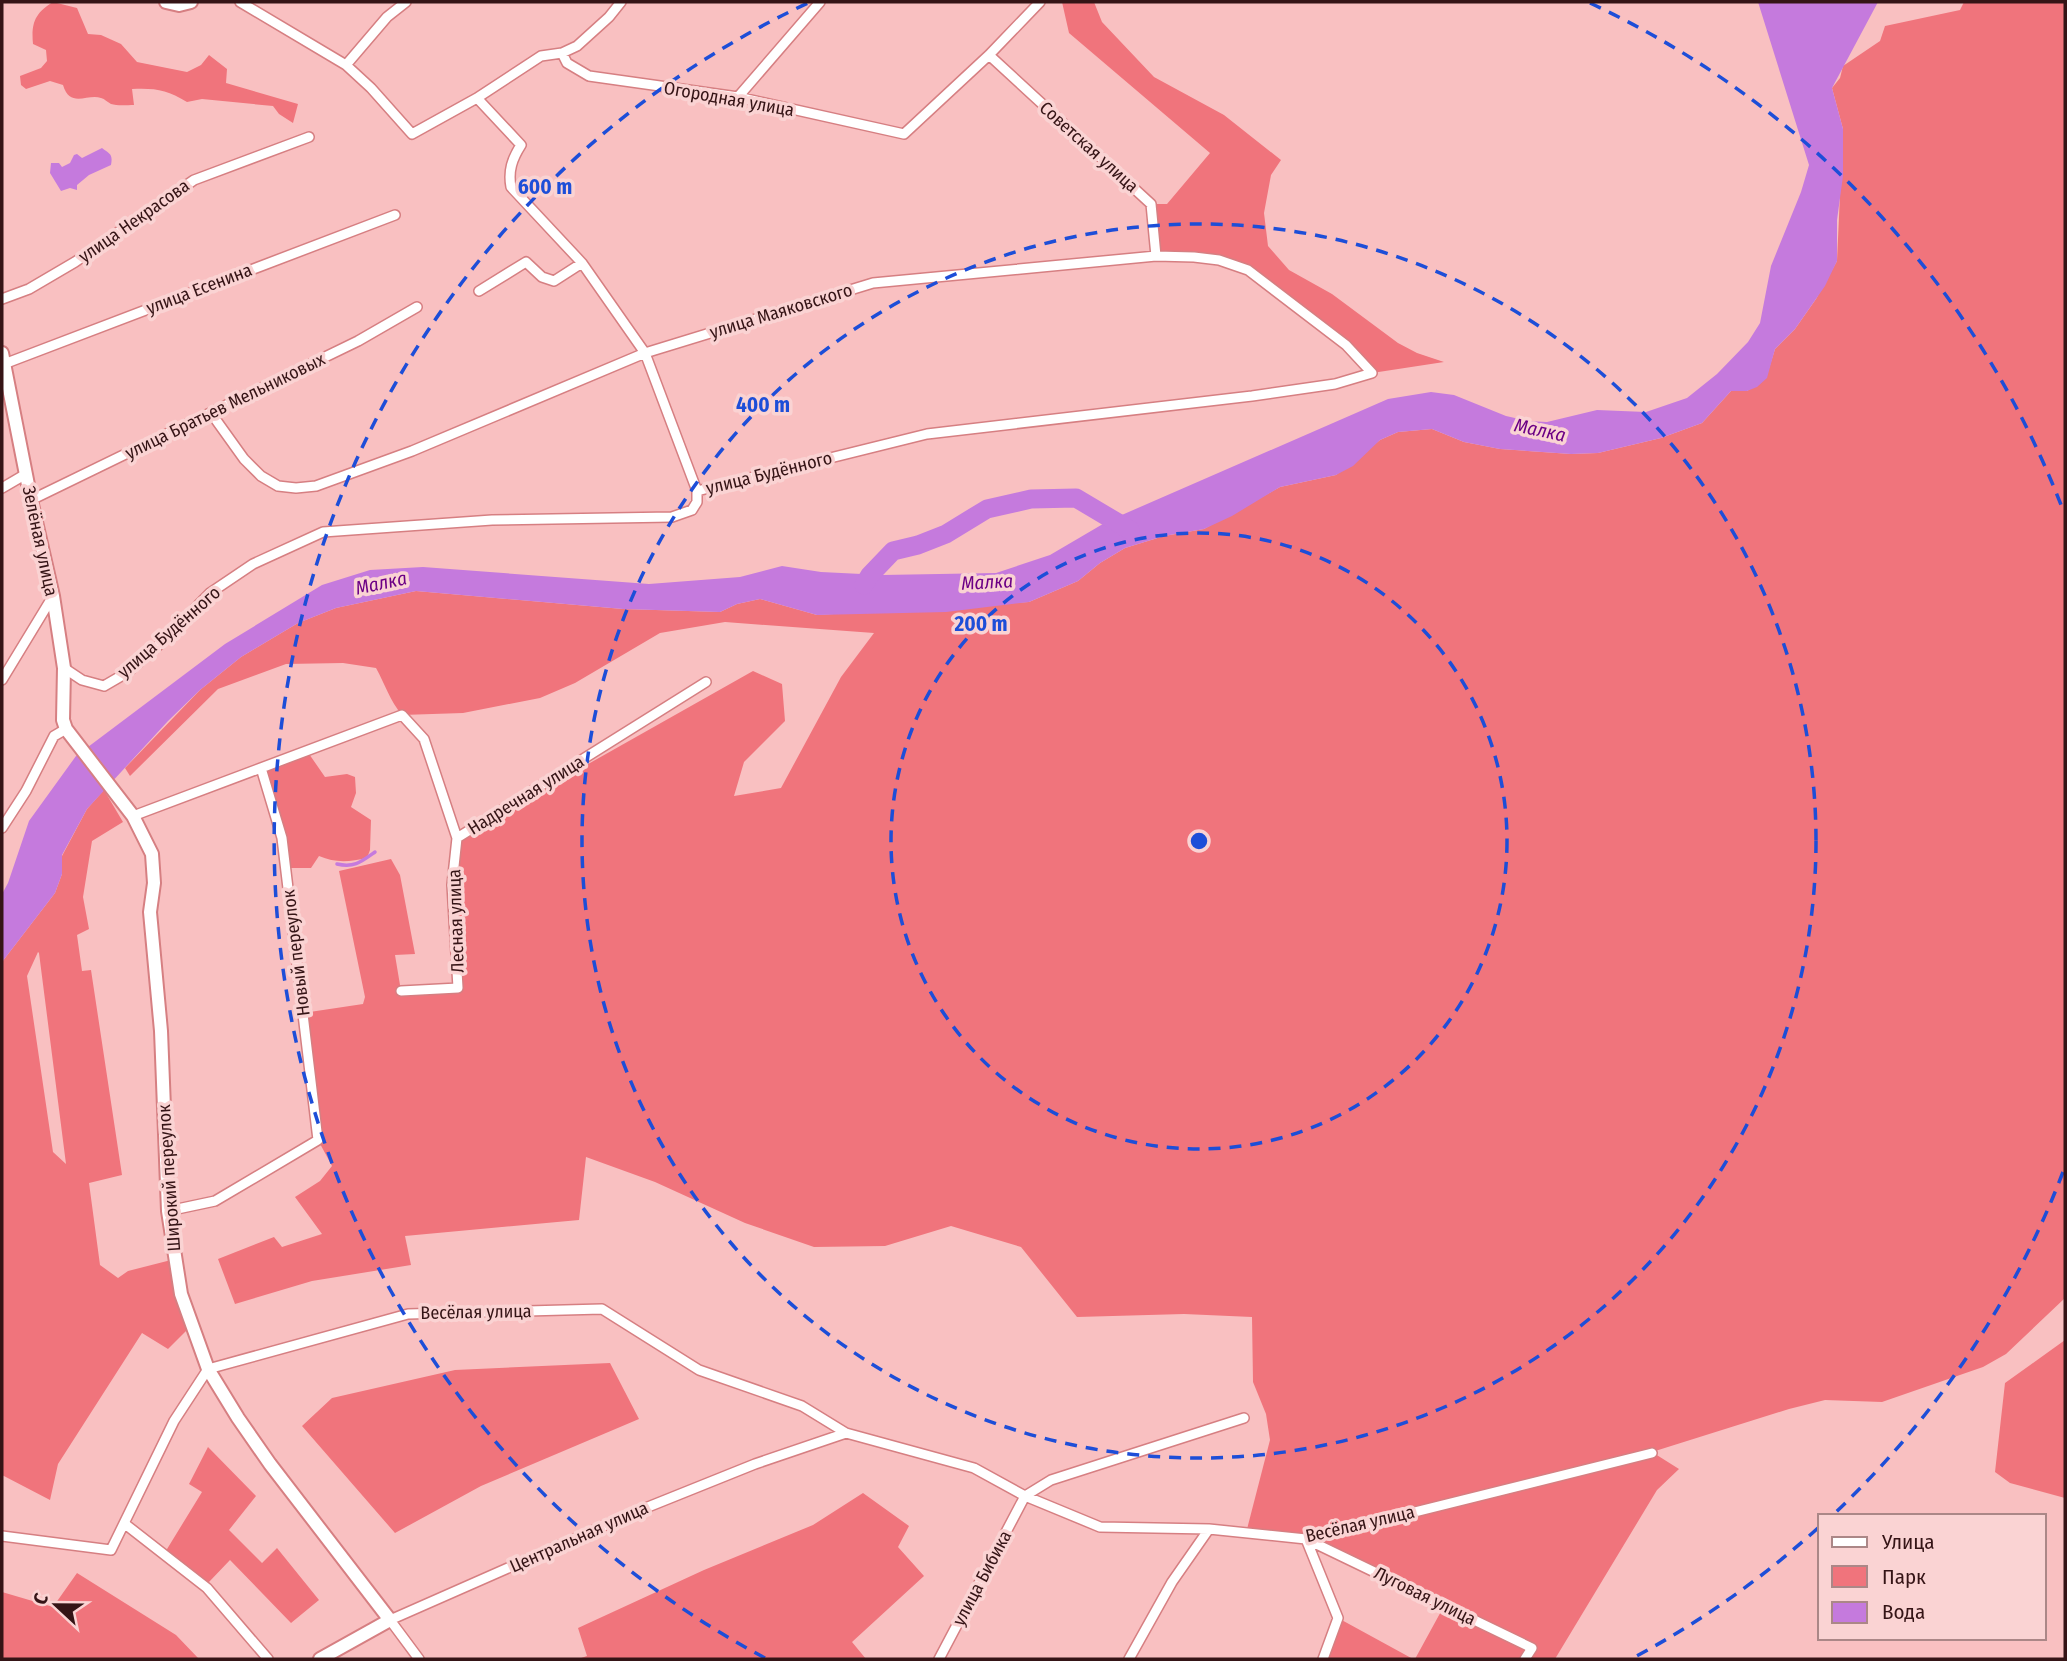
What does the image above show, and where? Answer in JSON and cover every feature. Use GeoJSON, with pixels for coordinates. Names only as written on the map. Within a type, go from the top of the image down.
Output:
{"type":"FeatureCollection","features":[{"type":"Feature","properties":{"kind":"street"},"geometry":{"type":"LineString","coordinates":[[166,2],[179,5],[191,2]]}},
{"type":"Feature","properties":{"kind":"street"},"geometry":{"type":"LineString","coordinates":[[240,2],[346,65],[371,88],[412,134],[477,98],[541,56],[562,53],[577,46],[609,17],[621,2]]}},
{"type":"Feature","properties":{"kind":"street"},"geometry":{"type":"LineString","coordinates":[[346,65],[387,17],[406,2]]}},
{"type":"Feature","properties":{"kind":"street"},"geometry":{"type":"LineString","coordinates":[[738,97],[820,2]]}},
{"type":"Feature","properties":{"kind":"street"},"geometry":{"type":"LineString","coordinates":[[989,55],[1040,2]]}},
{"type":"Feature","properties":{"kind":"street","name":"Огородная улица"},"geometry":{"type":"LineString","coordinates":[[562,53],[567,63],[590,76],[738,97],[904,134],[989,55]]}},
{"type":"Feature","properties":{"kind":"street","name":"Советская улица"},"geometry":{"type":"LineString","coordinates":[[989,55],[1151,204],[1156,256]]}},
{"type":"Feature","properties":{"kind":"street"},"geometry":{"type":"LineString","coordinates":[[477,98],[521,145],[514,156],[509,176],[511,187],[582,263],[645,353],[697,491]]}},
{"type":"Feature","properties":{"kind":"street","name":"улица Некрасова"},"geometry":{"type":"LineString","coordinates":[[2,299],[29,289],[75,262],[194,180],[309,137]]}},
{"type":"Feature","properties":{"kind":"street","name":"улица Есенина"},"geometry":{"type":"LineString","coordinates":[[3,359],[395,215]]}},
{"type":"Feature","properties":{"kind":"street","name":"улица Маяковского"},"geometry":{"type":"LineString","coordinates":[[211,413],[244,459],[261,476],[278,486],[316,486],[412,451],[645,353],[873,283],[1156,256],[1219,260],[1248,270],[1346,345],[1372,373]]}},
{"type":"Feature","properties":{"kind":"street"},"geometry":{"type":"LineString","coordinates":[[479,291],[526,262],[542,277],[554,282],[582,263]]}},
{"type":"Feature","properties":{"kind":"street","name":"улица Братьев Мельниковых"},"geometry":{"type":"LineString","coordinates":[[31,500],[358,341],[417,307]]}},
{"type":"Feature","properties":{"kind":"street","name":"Зелёная улица"},"geometry":{"type":"LineString","coordinates":[[3,359],[53,596],[64,668],[63,710],[66,729]]}},
{"type":"Feature","properties":{"kind":"street","name":"улица Будённого"},"geometry":{"type":"LineString","coordinates":[[64,668],[82,680],[104,686],[139,663],[210,593],[253,564],[323,532],[492,520],[672,517],[692,510],[697,502],[697,491],[927,434],[1252,396],[1335,384],[1372,373]]}},
{"type":"Feature","properties":{"kind":"street"},"geometry":{"type":"LineString","coordinates":[[2,488],[26,474]]}},
{"type":"Feature","properties":{"kind":"street"},"geometry":{"type":"LineString","coordinates":[[2,680],[53,596]]}},
{"type":"Feature","properties":{"kind":"street","name":"Надречная улица"},"geometry":{"type":"LineString","coordinates":[[133,816],[402,715],[424,739],[457,838],[706,682]]}},
{"type":"Feature","properties":{"kind":"street"},"geometry":{"type":"LineString","coordinates":[[2,828],[26,791],[54,736],[66,729]]}},
{"type":"Feature","properties":{"kind":"street","name":"Широкий переулок"},"geometry":{"type":"LineString","coordinates":[[66,729],[133,816],[152,854],[154,883],[150,912],[161,1031],[168,1211],[181,1294],[208,1369],[271,1464],[419,1659]]}},
{"type":"Feature","properties":{"kind":"street","name":"Новый переулок"},"geometry":{"type":"LineString","coordinates":[[168,1211],[215,1201],[318,1140],[282,838],[261,768]]}},
{"type":"Feature","properties":{"kind":"street","name":"Лесная улица"},"geometry":{"type":"LineString","coordinates":[[401,991],[458,988],[452,886],[457,838]]}},
{"type":"Feature","properties":{"kind":"street","name":"Весёлая улица"},"geometry":{"type":"LineString","coordinates":[[208,1369],[408,1314],[602,1309],[699,1370],[802,1406],[846,1433],[974,1468],[1025,1496],[1100,1527],[1209,1529],[1306,1539],[1651,1453]]}},
{"type":"Feature","properties":{"kind":"street"},"geometry":{"type":"LineString","coordinates":[[2,1536],[111,1550],[174,1421],[208,1369]]}},
{"type":"Feature","properties":{"kind":"street"},"geometry":{"type":"LineString","coordinates":[[1025,1496],[1051,1480],[1244,1418]]}},
{"type":"Feature","properties":{"kind":"street","name":"Центральная улица"},"geometry":{"type":"LineString","coordinates":[[320,1659],[390,1620],[633,1513],[755,1464],[846,1433]]}},
{"type":"Feature","properties":{"kind":"street","name":"улица Бибика"},"geometry":{"type":"LineString","coordinates":[[939,1659],[1025,1496]]}},
{"type":"Feature","properties":{"kind":"street"},"geometry":{"type":"LineString","coordinates":[[125,1524],[207,1588],[268,1659]]}},
{"type":"Feature","properties":{"kind":"street"},"geometry":{"type":"LineString","coordinates":[[1129,1659],[1172,1583],[1209,1529]]}},
{"type":"Feature","properties":{"kind":"street"},"geometry":{"type":"LineString","coordinates":[[1306,1539],[1338,1618],[1323,1659]]}},
{"type":"Feature","properties":{"kind":"street","name":"Луговая улица"},"geometry":{"type":"LineString","coordinates":[[1306,1539],[1532,1648],[1525,1659]]}},
{"type":"Feature","properties":{"kind":"green space"},"geometry":{"type":"Polygon","coordinates":[[[53,2],[77,8],[88,34],[101,35],[121,44],[137,62],[187,72],[201,65],[209,55],[227,69],[226,83],[298,104],[293,123],[279,114],[273,106],[202,99],[187,102],[167,92],[155,90],[132,89],[134,105],[122,105],[111,104],[96,97],[75,98],[66,92],[63,85],[50,81],[26,89],[21,85],[20,76],[41,68],[47,61],[46,50],[33,44],[33,30],[38,15],[53,2]]]}},
{"type":"Feature","properties":{"kind":"green space"},"geometry":{"type":"Polygon","coordinates":[[[1062,2],[1094,2],[1102,22],[1154,77],[1224,115],[1281,160],[1271,175],[1264,213],[1268,246],[1289,270],[1332,294],[1398,343],[1444,362],[1372,373],[1346,345],[1248,270],[1219,260],[1156,256],[1151,204],[1167,204],[1210,153],[1069,33],[1062,2]]]}},
{"type":"Feature","properties":{"kind":"green space"},"geometry":{"type":"Polygon","coordinates":[[[1964,2],[2065,2],[2065,1298],[2006,1354],[1983,1367],[1882,1402],[1825,1400],[1652,1452],[1679,1469],[1657,1490],[1555,1659],[1415,1659],[1444,1606],[1306,1539],[1246,1533],[1270,1440],[1266,1414],[1253,1382],[1252,1317],[1184,1314],[1077,1317],[1021,1247],[951,1226],[885,1246],[814,1247],[745,1223],[655,1182],[586,1157],[579,1220],[405,1236],[411,1265],[312,1281],[235,1304],[218,1259],[274,1237],[282,1247],[322,1234],[295,1197],[320,1181],[332,1166],[318,1140],[303,1013],[363,1004],[365,997],[339,871],[391,859],[400,875],[415,954],[395,955],[401,991],[458,988],[452,885],[457,838],[753,671],[782,684],[785,721],[744,762],[734,796],[781,788],[841,677],[874,633],[725,622],[660,633],[575,683],[540,698],[463,713],[402,715],[376,668],[343,663],[286,664],[218,689],[130,776],[125,768],[200,690],[241,657],[298,623],[336,608],[416,591],[623,609],[720,612],[737,604],[760,599],[817,615],[1029,602],[1078,581],[1125,548],[1164,536],[1204,529],[1280,487],[1336,475],[1380,440],[1398,432],[1432,429],[1464,442],[1500,449],[1571,454],[1598,453],[1661,438],[1702,423],[1731,391],[1747,391],[1766,378],[1775,349],[1795,329],[1816,299],[1837,261],[1843,129],[1832,88],[1840,78],[1843,66],[1880,41],[1885,26],[1960,10],[1964,2]]]}},
{"type":"Feature","properties":{"kind":"green space"},"geometry":{"type":"Polygon","coordinates":[[[307,751],[325,777],[347,774],[355,777],[356,793],[351,807],[371,820],[370,850],[367,858],[342,861],[319,856],[311,868],[286,868],[261,768],[307,751]]]}},
{"type":"Feature","properties":{"kind":"green space"},"geometry":{"type":"Polygon","coordinates":[[[104,790],[123,822],[92,841],[83,897],[89,929],[77,935],[82,971],[91,970],[122,1175],[89,1183],[100,1265],[118,1278],[128,1271],[175,1259],[192,1325],[168,1349],[142,1333],[58,1464],[50,1500],[2,1475],[2,962],[55,893],[62,874],[62,856],[87,809],[104,790]],[[39,953],[27,976],[53,1152],[66,1164],[39,953]]]}},
{"type":"Feature","properties":{"kind":"green space"},"geometry":{"type":"Polygon","coordinates":[[[2065,1340],[2065,1498],[2010,1483],[1995,1472],[2005,1383],[2065,1340]]]}},
{"type":"Feature","properties":{"kind":"green space"},"geometry":{"type":"Polygon","coordinates":[[[610,1363],[639,1419],[481,1486],[395,1533],[302,1426],[332,1398],[455,1370],[610,1363]]]}},
{"type":"Feature","properties":{"kind":"green space"},"geometry":{"type":"Polygon","coordinates":[[[208,1447],[256,1496],[229,1530],[262,1563],[277,1548],[319,1600],[291,1623],[230,1560],[209,1582],[202,1584],[164,1554],[202,1492],[189,1484],[208,1447]]]}},
{"type":"Feature","properties":{"kind":"green space"},"geometry":{"type":"Polygon","coordinates":[[[863,1493],[909,1526],[898,1547],[924,1576],[852,1642],[866,1659],[578,1659],[587,1656],[578,1628],[704,1570],[813,1525],[863,1493]]]}},
{"type":"Feature","properties":{"kind":"green space"},"geometry":{"type":"Polygon","coordinates":[[[77,1573],[176,1635],[199,1659],[2,1659],[2,1592],[53,1607],[77,1573]]]}},
{"type":"Feature","properties":{"kind":"green space"},"geometry":{"type":"Polygon","coordinates":[[[1338,1618],[1413,1659],[1323,1659],[1338,1618]]]}},
{"type":"Feature","properties":{"kind":"water","name":"Малка"},"geometry":{"type":"Polygon","coordinates":[[[1758,2],[1878,2],[1832,88],[1843,129],[1843,176],[1837,220],[1837,261],[1825,286],[1795,329],[1775,349],[1767,378],[1747,391],[1731,391],[1702,423],[1661,438],[1598,453],[1571,454],[1500,449],[1464,442],[1432,429],[1398,432],[1380,440],[1353,466],[1336,475],[1280,487],[1232,516],[1204,529],[1164,536],[1125,548],[1078,581],[1029,602],[946,612],[817,615],[760,599],[737,604],[720,612],[623,609],[416,591],[336,608],[298,623],[241,657],[200,690],[168,721],[87,809],[62,855],[62,874],[55,893],[2,962],[2,894],[29,821],[76,756],[225,644],[322,585],[370,570],[423,567],[649,584],[740,577],[782,566],[821,572],[882,575],[996,573],[1050,555],[1108,521],[1388,399],[1431,392],[1454,395],[1506,416],[1547,422],[1597,410],[1646,412],[1687,398],[1717,374],[1748,342],[1760,323],[1771,266],[1809,165],[1758,2]]]}},
{"type":"Feature","properties":{"kind":"water"},"geometry":{"type":"Polygon","coordinates":[[[102,148],[110,155],[111,165],[89,175],[77,185],[77,190],[70,188],[61,191],[50,173],[51,163],[59,163],[62,167],[70,163],[74,155],[82,158],[102,148]]]}},
{"type":"Feature","properties":{"kind":"waterway"},"geometry":{"type":"LineString","coordinates":[[864,585],[893,551],[946,534],[987,509],[1031,499],[1076,498],[1130,530]]}},
{"type":"Feature","properties":{"kind":"waterway"},"geometry":{"type":"LineString","coordinates":[[337,864],[357,863],[375,852]]}}]}
